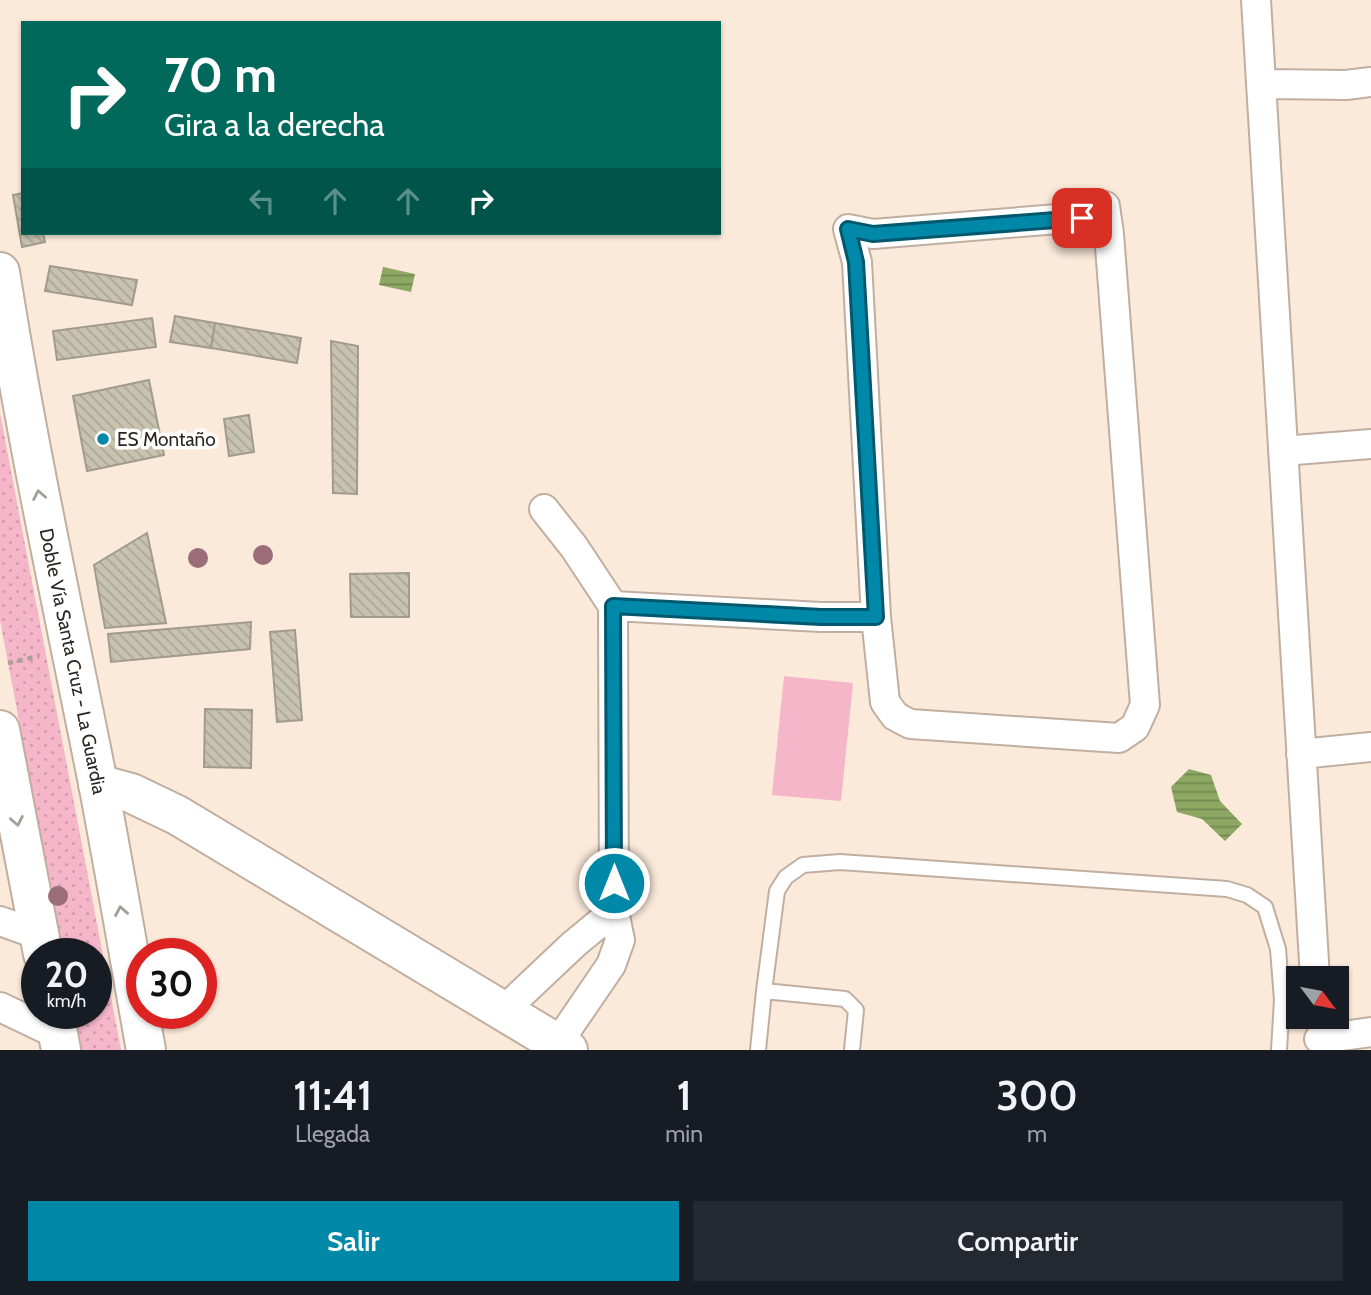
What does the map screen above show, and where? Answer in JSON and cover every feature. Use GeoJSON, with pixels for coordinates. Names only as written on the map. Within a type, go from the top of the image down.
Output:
{"type":"FeatureCollection","features":[{"type":"Feature","properties":{"kind":"main road","name":"Doble Vía Santa Cruz - La Guardia"},"geometry":{"type":"LineString","coordinates":[[0,271],[28,435],[98,784],[146,1050]]}},
{"type":"Feature","properties":{"kind":"main road"},"geometry":{"type":"LineString","coordinates":[[0,730],[40,938]]}},
{"type":"Feature","properties":{"kind":"main road"},"geometry":{"type":"LineString","coordinates":[[98,784],[131,793],[177,815],[562,1047]]}},
{"type":"Feature","properties":{"kind":"street"},"geometry":{"type":"LineString","coordinates":[[1256,0],[1314,966]]}},
{"type":"Feature","properties":{"kind":"street"},"geometry":{"type":"LineString","coordinates":[[1261,84],[1346,85],[1371,82]]}},
{"type":"Feature","properties":{"kind":"street"},"geometry":{"type":"LineString","coordinates":[[1105,206],[1145,705],[1135,727],[1119,738],[910,724],[895,716],[885,702],[876,617],[856,262],[848,229],[873,234],[1082,218],[1105,206]]}},
{"type":"Feature","properties":{"kind":"street"},"geometry":{"type":"LineString","coordinates":[[1283,451],[1371,444]]}},
{"type":"Feature","properties":{"kind":"street"},"geometry":{"type":"LineString","coordinates":[[544,509],[574,547],[613,606],[614,911],[620,940],[611,965],[562,1047]]}},
{"type":"Feature","properties":{"kind":"street"},"geometry":{"type":"LineString","coordinates":[[613,606],[821,617],[876,617]]}},
{"type":"Feature","properties":{"kind":"street"},"geometry":{"type":"LineString","coordinates":[[1301,754],[1371,747]]}},
{"type":"Feature","properties":{"kind":"street"},"geometry":{"type":"LineString","coordinates":[[503,1011],[574,944],[614,911]]}},
{"type":"Feature","properties":{"kind":"street"},"geometry":{"type":"LineString","coordinates":[[0,920],[31,938]]}},
{"type":"Feature","properties":{"kind":"street"},"geometry":{"type":"LineString","coordinates":[[0,1007],[58,1033]]}},
{"type":"Feature","properties":{"kind":"street"},"geometry":{"type":"LineString","coordinates":[[1318,1035],[1371,1032]]}},
{"type":"Feature","properties":{"kind":"lane"},"geometry":{"type":"LineString","coordinates":[[758,1050],[777,891],[786,877],[803,865],[840,862],[1227,889],[1247,895],[1265,908],[1278,949],[1282,1000],[1279,1050]]}},
{"type":"Feature","properties":{"kind":"lane"},"geometry":{"type":"LineString","coordinates":[[764,991],[845,999],[856,1010],[852,1050]]}},
{"type":"Feature","properties":{"kind":"path"},"geometry":{"type":"LineString","coordinates":[[8,663],[47,654]]}},
{"type":"Feature","properties":{"kind":"shaded area"},"geometry":{"type":"Polygon","coordinates":[[[383,267],[415,274],[411,292],[379,285],[383,267]]]}},
{"type":"Feature","properties":{"kind":"shaded area"},"geometry":{"type":"Polygon","coordinates":[[[0,413],[100,938],[60,938],[0,620],[0,413]]]}},
{"type":"Feature","properties":{"kind":"shaded area"},"geometry":{"type":"Polygon","coordinates":[[[784,676],[853,683],[841,801],[772,795],[784,676]]]}},
{"type":"Feature","properties":{"kind":"shaded area"},"geometry":{"type":"Polygon","coordinates":[[[1189,769],[1211,775],[1220,801],[1242,824],[1225,841],[1202,819],[1177,812],[1171,787],[1189,769]]]}},
{"type":"Feature","properties":{"kind":"shaded area"},"geometry":{"type":"Polygon","coordinates":[[[112,1003],[121,1050],[81,1050],[77,1029],[112,1029],[112,1003]]]}},
{"type":"Feature","properties":{"kind":"building"},"geometry":{"type":"Polygon","coordinates":[[[21,193],[21,235],[43,235],[45,242],[22,247],[13,195],[21,193]]]}},
{"type":"Feature","properties":{"kind":"building"},"geometry":{"type":"Polygon","coordinates":[[[50,266],[137,280],[132,305],[45,291],[50,266]]]}},
{"type":"Feature","properties":{"kind":"building"},"geometry":{"type":"Polygon","coordinates":[[[175,316],[215,323],[211,348],[170,342],[175,316]]]}},
{"type":"Feature","properties":{"kind":"building"},"geometry":{"type":"Polygon","coordinates":[[[152,318],[156,347],[57,360],[53,331],[152,318]]]}},
{"type":"Feature","properties":{"kind":"building"},"geometry":{"type":"Polygon","coordinates":[[[215,323],[301,338],[297,363],[211,348],[215,323]]]}},
{"type":"Feature","properties":{"kind":"building"},"geometry":{"type":"Polygon","coordinates":[[[331,341],[358,346],[357,494],[333,493],[331,341]]]}},
{"type":"Feature","properties":{"kind":"building"},"geometry":{"type":"Polygon","coordinates":[[[149,380],[164,455],[87,471],[73,396],[149,380]]]}},
{"type":"Feature","properties":{"kind":"building"},"geometry":{"type":"Polygon","coordinates":[[[249,415],[254,452],[229,456],[224,419],[249,415]]]}},
{"type":"Feature","properties":{"kind":"building"},"geometry":{"type":"Polygon","coordinates":[[[147,533],[166,623],[105,628],[94,565],[147,533]]]}},
{"type":"Feature","properties":{"kind":"building"},"geometry":{"type":"Polygon","coordinates":[[[409,573],[409,617],[351,617],[350,574],[409,573]]]}},
{"type":"Feature","properties":{"kind":"building"},"geometry":{"type":"Polygon","coordinates":[[[251,622],[250,649],[111,662],[108,634],[251,622]]]}},
{"type":"Feature","properties":{"kind":"building"},"geometry":{"type":"Polygon","coordinates":[[[295,630],[302,720],[277,722],[270,632],[295,630]]]}},
{"type":"Feature","properties":{"kind":"building"},"geometry":{"type":"Polygon","coordinates":[[[205,709],[252,710],[251,768],[204,767],[205,709]]]}},
{"type":"Feature","properties":{"kind":"place","name":"ES Montaño"},"geometry":{"type":"Point","coordinates":[103,439]}},
{"type":"Feature","properties":{"kind":"route"},"geometry":{"type":"LineString","coordinates":[[614,883],[613,606],[821,617],[876,617],[856,262],[848,229],[873,234],[1082,218]]}}]}
